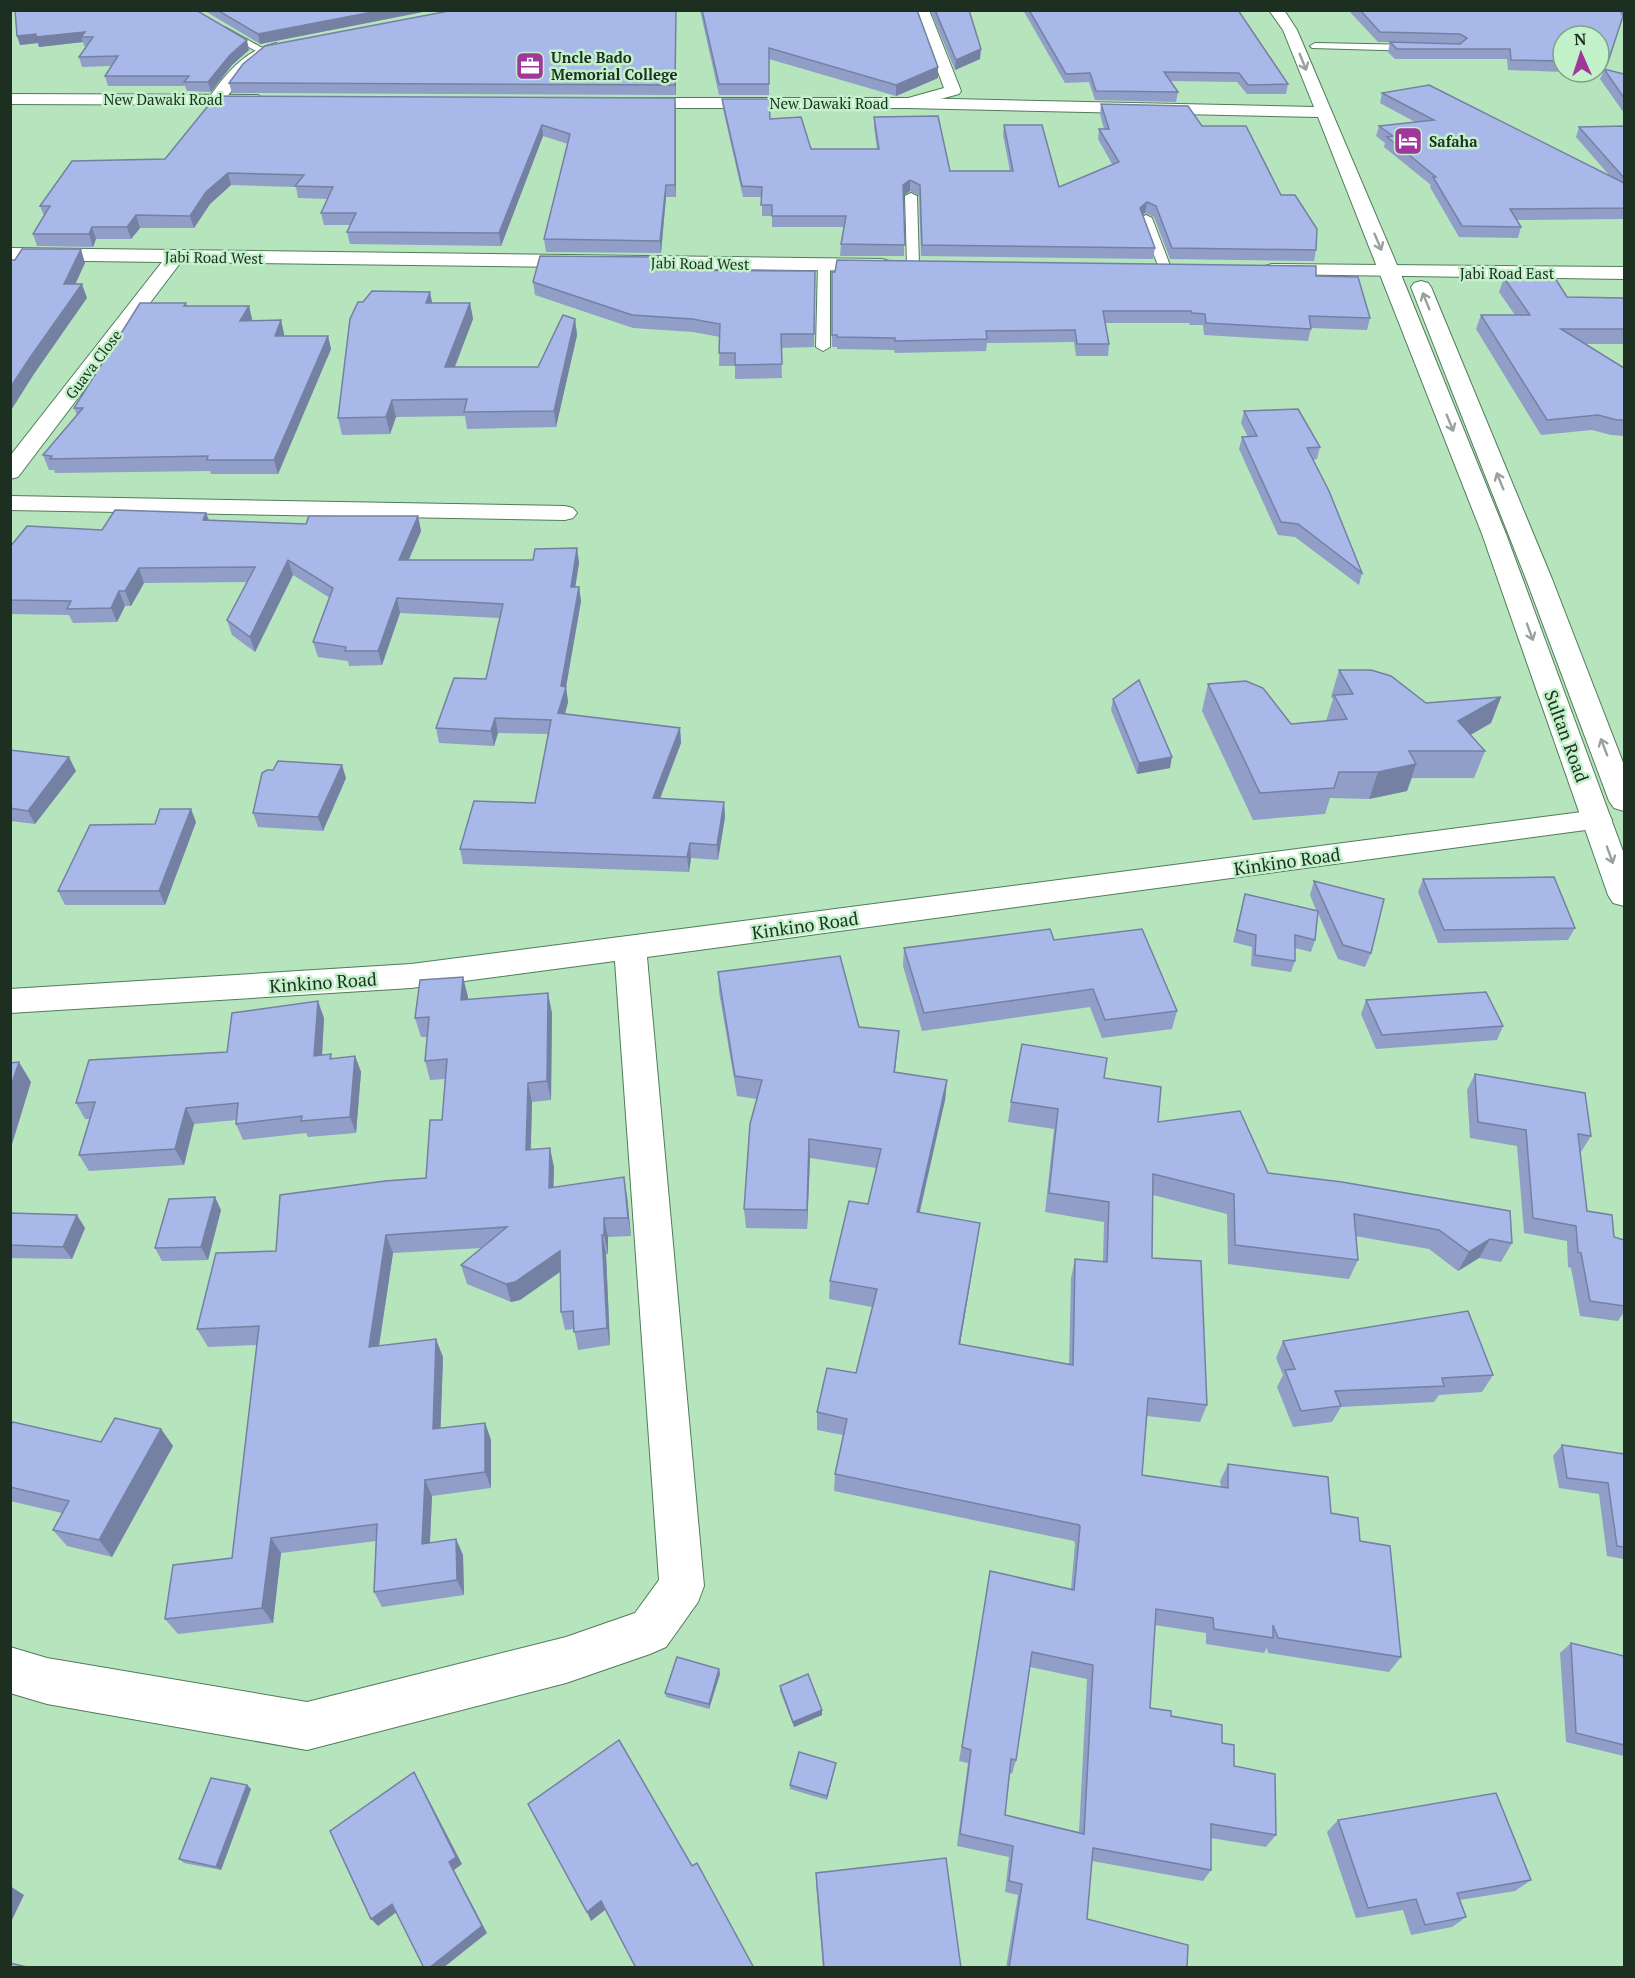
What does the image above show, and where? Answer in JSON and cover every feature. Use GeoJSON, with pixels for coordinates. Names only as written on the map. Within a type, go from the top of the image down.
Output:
{"type":"FeatureCollection","features":[{"type":"Feature","properties":{"kind":"street"},"geometry":{"type":"LineString","coordinates":[[922,10],[953,92]]}},
{"type":"Feature","properties":{"kind":"street","name":"Sultan Road"},"geometry":{"type":"LineString","coordinates":[[1276,10],[1290,30],[1390,272],[1494,534],[1624,895]]}},
{"type":"Feature","properties":{"kind":"street"},"geometry":{"type":"LineString","coordinates":[[1293,10],[1308,30],[1352,132]]}},
{"type":"Feature","properties":{"kind":"street"},"geometry":{"type":"LineString","coordinates":[[216,99],[239,69],[261,50],[289,45]]}},
{"type":"Feature","properties":{"kind":"street"},"geometry":{"type":"LineString","coordinates":[[907,103],[953,92],[994,105]]}},
{"type":"Feature","properties":{"kind":"street","name":"New Dawaki Road"},"geometry":{"type":"LineString","coordinates":[[10,99],[274,100]]}},
{"type":"Feature","properties":{"kind":"street","name":"New Dawaki Road"},"geometry":{"type":"LineString","coordinates":[[611,103],[907,103],[1323,112]]}},
{"type":"Feature","properties":{"kind":"street","name":"Sultan Road"},"geometry":{"type":"LineString","coordinates":[[1405,250],[1522,535],[1624,801]]}},
{"type":"Feature","properties":{"kind":"street","name":"Jabi Road West"},"geometry":{"type":"LineString","coordinates":[[10,254],[936,265]]}},
{"type":"Feature","properties":{"kind":"street","name":"Guava Close"},"geometry":{"type":"LineString","coordinates":[[10,472],[176,256]]}},
{"type":"Feature","properties":{"kind":"street"},"geometry":{"type":"LineString","coordinates":[[1142,267],[1188,268]]}},
{"type":"Feature","properties":{"kind":"street"},"geometry":{"type":"LineString","coordinates":[[1248,269],[1390,272]]}},
{"type":"Feature","properties":{"kind":"street","name":"Jabi Road East"},"geometry":{"type":"LineString","coordinates":[[1390,272],[1624,273]]}},
{"type":"Feature","properties":{"kind":"street"},"geometry":{"type":"LineString","coordinates":[[10,503],[565,513]]}},
{"type":"Feature","properties":{"kind":"street","name":"Kinkino Road"},"geometry":{"type":"LineString","coordinates":[[10,1001],[411,976],[1597,820]]}},
{"type":"Feature","properties":{"kind":"street"},"geometry":{"type":"LineString","coordinates":[[10,1670],[47,1681],[307,1726],[566,1660],[650,1631],[682,1586],[630,949]]}},
{"type":"Feature","properties":{"kind":"lane"},"geometry":{"type":"LineString","coordinates":[[210,20],[261,50]]}},
{"type":"Feature","properties":{"kind":"lane"},"geometry":{"type":"LineString","coordinates":[[1315,46],[1433,49]]}},
{"type":"Feature","properties":{"kind":"lane"},"geometry":{"type":"LineString","coordinates":[[911,196],[913,265]]}},
{"type":"Feature","properties":{"kind":"lane"},"geometry":{"type":"LineString","coordinates":[[1146,218],[1165,268]]}},
{"type":"Feature","properties":{"kind":"lane"},"geometry":{"type":"LineString","coordinates":[[823,346],[824,264]]}},
{"type":"Feature","properties":{"kind":"building"},"geometry":{"type":"Polygon","coordinates":[[[15,10],[196,10],[247,40],[230,55],[208,82],[184,82],[189,76],[105,76],[118,56],[79,57],[93,37],[81,37],[85,32],[36,37],[36,34],[17,36],[15,10]]]}},
{"type":"Feature","properties":{"kind":"building"},"geometry":{"type":"Polygon","coordinates":[[[217,10],[383,10],[258,34],[217,10]]]}},
{"type":"Feature","properties":{"kind":"building"},"geometry":{"type":"Polygon","coordinates":[[[454,10],[676,10],[675,85],[229,83],[243,64],[265,46],[454,10]]]}},
{"type":"Feature","properties":{"kind":"building"},"geometry":{"type":"Polygon","coordinates":[[[702,10],[917,10],[938,67],[896,85],[769,48],[769,84],[719,84],[702,10]]]}},
{"type":"Feature","properties":{"kind":"building"},"geometry":{"type":"Polygon","coordinates":[[[935,10],[969,10],[981,49],[956,60],[935,10]]]}},
{"type":"Feature","properties":{"kind":"building"},"geometry":{"type":"Polygon","coordinates":[[[1029,10],[1238,10],[1288,84],[1248,85],[1239,73],[1164,72],[1178,92],[1096,91],[1090,73],[1066,74],[1029,10]]]}},
{"type":"Feature","properties":{"kind":"building"},"geometry":{"type":"Polygon","coordinates":[[[1360,10],[1620,10],[1623,16],[1611,53],[1611,24],[1551,24],[1551,61],[1511,60],[1510,49],[1397,49],[1390,42],[1460,44],[1467,38],[1460,34],[1380,32],[1360,10]]]}},
{"type":"Feature","properties":{"kind":"building"},"geometry":{"type":"Polygon","coordinates":[[[1611,71],[1624,74],[1624,98],[1611,79],[1611,71]]]}},
{"type":"Feature","properties":{"kind":"building"},"geometry":{"type":"Polygon","coordinates":[[[1429,85],[1624,183],[1624,208],[1510,209],[1521,227],[1462,226],[1433,177],[1436,177],[1387,137],[1393,136],[1379,126],[1434,120],[1382,93],[1429,85]]]}},
{"type":"Feature","properties":{"kind":"building"},"geometry":{"type":"Polygon","coordinates":[[[216,96],[675,98],[675,185],[666,185],[660,241],[544,239],[570,134],[542,125],[499,233],[347,232],[356,213],[321,213],[333,187],[295,186],[304,175],[228,173],[206,192],[190,216],[136,215],[127,227],[92,227],[89,234],[33,234],[50,206],[40,206],[72,161],[165,159],[216,96]]]}},
{"type":"Feature","properties":{"kind":"building"},"geometry":{"type":"Polygon","coordinates":[[[722,99],[769,99],[770,119],[801,117],[811,149],[879,149],[874,117],[938,116],[950,171],[1013,171],[1004,125],[1042,125],[1059,187],[1119,162],[1099,129],[1109,129],[1101,104],[1188,106],[1202,126],[1246,126],[1281,195],[1295,195],[1317,229],[1316,250],[1172,248],[1156,206],[1147,202],[1140,208],[1155,248],[922,245],[920,185],[910,180],[903,185],[905,245],[841,244],[846,216],[772,216],[772,205],[761,205],[762,187],[742,186],[722,99]]]}},
{"type":"Feature","properties":{"kind":"building"},"geometry":{"type":"Polygon","coordinates":[[[1624,126],[1624,178],[1579,127],[1624,126]]]}},
{"type":"Feature","properties":{"kind":"building"},"geometry":{"type":"Polygon","coordinates":[[[22,249],[81,249],[64,284],[82,284],[10,388],[10,260],[15,260],[22,249]]]}},
{"type":"Feature","properties":{"kind":"building"},"geometry":{"type":"Polygon","coordinates":[[[540,256],[658,257],[657,270],[815,271],[814,334],[781,334],[782,364],[735,365],[735,353],[719,353],[720,324],[692,319],[632,315],[533,282],[540,256]]]}},
{"type":"Feature","properties":{"kind":"building"},"geometry":{"type":"Polygon","coordinates":[[[837,260],[1316,266],[1316,276],[1358,277],[1370,318],[1309,316],[1311,329],[1206,323],[1205,314],[1191,311],[1103,311],[1109,344],[1077,344],[1075,330],[986,331],[987,339],[895,341],[895,338],[837,337],[837,335],[832,335],[832,272],[835,272],[837,260]]]}},
{"type":"Feature","properties":{"kind":"building"},"geometry":{"type":"Polygon","coordinates":[[[1504,278],[1555,278],[1567,297],[1624,298],[1624,329],[1561,329],[1624,368],[1624,420],[1598,415],[1547,420],[1481,315],[1530,315],[1504,278]]]}},
{"type":"Feature","properties":{"kind":"building"},"geometry":{"type":"Polygon","coordinates":[[[372,291],[430,292],[426,303],[470,303],[445,367],[538,367],[563,315],[575,319],[554,411],[464,412],[467,399],[392,400],[386,417],[338,418],[350,319],[358,302],[363,302],[372,291]]]}},
{"type":"Feature","properties":{"kind":"building"},"geometry":{"type":"Polygon","coordinates":[[[140,303],[249,306],[240,321],[281,320],[275,336],[328,336],[274,460],[207,460],[208,456],[50,459],[52,456],[43,455],[83,408],[74,408],[140,303]]]}},
{"type":"Feature","properties":{"kind":"building"},"geometry":{"type":"Polygon","coordinates":[[[1298,409],[1320,447],[1307,448],[1329,491],[1362,573],[1298,524],[1281,522],[1242,437],[1257,436],[1244,411],[1298,409]]]}},
{"type":"Feature","properties":{"kind":"building"},"geometry":{"type":"Polygon","coordinates":[[[115,510],[206,513],[203,520],[306,524],[309,516],[418,516],[399,560],[533,560],[535,549],[577,548],[571,587],[579,587],[561,686],[566,687],[558,713],[680,728],[653,798],[724,802],[717,845],[690,843],[687,857],[460,849],[474,801],[535,803],[551,720],[495,718],[491,731],[436,728],[454,678],[486,679],[503,604],[397,598],[378,651],[345,651],[346,647],[313,642],[333,588],[288,560],[250,637],[227,620],[255,567],[139,568],[125,591],[119,591],[111,608],[67,609],[71,601],[10,600],[10,547],[27,526],[102,530],[115,510]]]}},
{"type":"Feature","properties":{"kind":"building"},"geometry":{"type":"Polygon","coordinates":[[[1339,670],[1371,670],[1391,676],[1426,703],[1501,697],[1458,721],[1485,751],[1409,751],[1416,764],[1378,772],[1339,772],[1334,788],[1260,793],[1208,684],[1246,681],[1263,688],[1291,724],[1347,719],[1334,695],[1353,694],[1339,670]]]}},
{"type":"Feature","properties":{"kind":"building"},"geometry":{"type":"Polygon","coordinates":[[[1139,680],[1172,757],[1139,763],[1113,699],[1139,680]]]}},
{"type":"Feature","properties":{"kind":"building"},"geometry":{"type":"Polygon","coordinates":[[[10,750],[69,757],[28,811],[10,808],[10,750]]]}},
{"type":"Feature","properties":{"kind":"building"},"geometry":{"type":"Polygon","coordinates":[[[278,761],[342,765],[318,817],[253,813],[262,773],[273,770],[278,761]]]}},
{"type":"Feature","properties":{"kind":"building"},"geometry":{"type":"Polygon","coordinates":[[[160,809],[191,809],[159,891],[58,891],[90,825],[155,824],[160,809]]]}},
{"type":"Feature","properties":{"kind":"building"},"geometry":{"type":"Polygon","coordinates":[[[1554,877],[1575,928],[1444,930],[1423,879],[1554,877]]]}},
{"type":"Feature","properties":{"kind":"building"},"geometry":{"type":"Polygon","coordinates":[[[1314,881],[1384,899],[1371,953],[1343,945],[1314,881]]]}},
{"type":"Feature","properties":{"kind":"building"},"geometry":{"type":"Polygon","coordinates":[[[1245,894],[1318,911],[1315,940],[1295,935],[1295,961],[1255,955],[1256,935],[1237,930],[1245,894]]]}},
{"type":"Feature","properties":{"kind":"building"},"geometry":{"type":"Polygon","coordinates":[[[1050,929],[1054,940],[1142,929],[1177,1011],[1105,1020],[1093,989],[924,1013],[904,948],[1050,929]]]}},
{"type":"Feature","properties":{"kind":"building"},"geometry":{"type":"Polygon","coordinates":[[[840,956],[859,1027],[899,1031],[894,1072],[947,1080],[917,1212],[980,1223],[959,1344],[1073,1365],[1075,1259],[1107,1262],[1109,1202],[1049,1193],[1058,1109],[1011,1102],[1022,1044],[1107,1058],[1104,1078],[1161,1087],[1158,1122],[1240,1111],[1268,1173],[1342,1182],[1510,1211],[1512,1243],[1490,1239],[1469,1252],[1439,1230],[1354,1214],[1358,1260],[1235,1245],[1234,1194],[1153,1174],[1152,1258],[1201,1261],[1207,1405],[1148,1398],[1142,1475],[1228,1488],[1228,1464],[1328,1477],[1331,1513],[1358,1518],[1360,1541],[1390,1546],[1401,1657],[1278,1638],[1273,1625],[1273,1638],[1214,1629],[1213,1618],[1156,1609],[1150,1708],[1171,1711],[1171,1716],[1222,1725],[1222,1743],[1234,1745],[1234,1766],[1275,1774],[1276,1835],[1211,1824],[1211,1870],[1093,1848],[1087,1919],[1188,1945],[1188,1968],[1009,1968],[1022,1884],[1009,1881],[1013,1846],[960,1834],[971,1750],[962,1747],[990,1571],[1074,1590],[1080,1527],[835,1474],[847,1419],[817,1412],[827,1368],[856,1373],[877,1289],[830,1281],[849,1201],[868,1204],[881,1149],[809,1139],[807,1210],[744,1209],[750,1124],[762,1080],[735,1076],[718,972],[840,956]],[[1032,1652],[1016,1760],[1011,1759],[1005,1815],[1084,1834],[1093,1665],[1032,1652]]]}},
{"type":"Feature","properties":{"kind":"building"},"geometry":{"type":"Polygon","coordinates":[[[463,977],[461,1000],[548,993],[547,1081],[528,1083],[526,1150],[550,1148],[549,1188],[624,1177],[628,1218],[604,1218],[604,1235],[602,1235],[607,1328],[574,1332],[573,1311],[561,1312],[560,1251],[515,1282],[506,1284],[461,1265],[507,1227],[386,1235],[369,1347],[436,1339],[433,1429],[485,1423],[485,1472],[425,1480],[422,1544],[456,1539],[457,1580],[374,1592],[377,1524],[271,1538],[262,1608],[165,1619],[173,1565],[232,1558],[259,1326],[197,1329],[216,1253],[276,1251],[280,1195],[426,1178],[430,1120],[442,1120],[447,1059],[425,1061],[429,1017],[415,1018],[420,980],[463,977]]]}},
{"type":"Feature","properties":{"kind":"building"},"geometry":{"type":"Polygon","coordinates":[[[1486,992],[1503,1026],[1382,1035],[1366,1000],[1486,992]]]}},
{"type":"Feature","properties":{"kind":"building"},"geometry":{"type":"Polygon","coordinates":[[[318,1001],[314,1056],[331,1054],[330,1059],[355,1056],[350,1117],[301,1121],[302,1116],[236,1124],[238,1103],[186,1108],[175,1149],[79,1155],[95,1102],[76,1103],[89,1060],[227,1052],[232,1013],[318,1001]]]}},
{"type":"Feature","properties":{"kind":"building"},"geometry":{"type":"Polygon","coordinates":[[[19,1062],[10,1089],[10,1063],[19,1062]]]}},
{"type":"Feature","properties":{"kind":"building"},"geometry":{"type":"Polygon","coordinates":[[[1475,1074],[1585,1093],[1591,1136],[1578,1134],[1587,1211],[1612,1215],[1614,1237],[1624,1240],[1624,1306],[1590,1301],[1581,1253],[1578,1252],[1576,1226],[1533,1218],[1526,1130],[1478,1122],[1475,1074]]]}},
{"type":"Feature","properties":{"kind":"building"},"geometry":{"type":"Polygon","coordinates":[[[215,1197],[201,1247],[155,1248],[169,1199],[215,1197]]]}},
{"type":"Feature","properties":{"kind":"building"},"geometry":{"type":"Polygon","coordinates":[[[10,1213],[77,1215],[63,1247],[10,1245],[10,1213]]]}},
{"type":"Feature","properties":{"kind":"building"},"geometry":{"type":"Polygon","coordinates":[[[1468,1311],[1493,1375],[1442,1378],[1444,1386],[1335,1391],[1341,1406],[1301,1411],[1285,1370],[1295,1369],[1283,1341],[1468,1311]]]}},
{"type":"Feature","properties":{"kind":"building"},"geometry":{"type":"Polygon","coordinates":[[[115,1418],[161,1429],[99,1540],[53,1530],[69,1501],[10,1487],[10,1425],[13,1422],[101,1442],[115,1418]]]}},
{"type":"Feature","properties":{"kind":"building"},"geometry":{"type":"Polygon","coordinates":[[[1562,1445],[1624,1454],[1624,1547],[1617,1546],[1608,1483],[1567,1478],[1562,1445]]]}},
{"type":"Feature","properties":{"kind":"building"},"geometry":{"type":"Polygon","coordinates":[[[1571,1643],[1624,1656],[1624,1745],[1576,1733],[1571,1643]]]}},
{"type":"Feature","properties":{"kind":"building"},"geometry":{"type":"Polygon","coordinates":[[[677,1657],[719,1669],[709,1704],[665,1693],[677,1657]]]}},
{"type":"Feature","properties":{"kind":"building"},"geometry":{"type":"Polygon","coordinates":[[[808,1674],[822,1710],[793,1722],[780,1686],[808,1674]]]}},
{"type":"Feature","properties":{"kind":"building"},"geometry":{"type":"Polygon","coordinates":[[[619,1740],[692,1866],[697,1863],[754,1968],[636,1968],[601,1901],[587,1912],[528,1804],[619,1740]]]}},
{"type":"Feature","properties":{"kind":"building"},"geometry":{"type":"Polygon","coordinates":[[[799,1752],[836,1763],[827,1796],[790,1785],[799,1752]]]}},
{"type":"Feature","properties":{"kind":"building"},"geometry":{"type":"Polygon","coordinates":[[[414,1772],[456,1857],[449,1862],[482,1926],[429,1968],[424,1968],[392,1904],[371,1919],[330,1831],[414,1772]]]}},
{"type":"Feature","properties":{"kind":"building"},"geometry":{"type":"Polygon","coordinates":[[[211,1778],[247,1785],[216,1867],[179,1859],[211,1778]]]}},
{"type":"Feature","properties":{"kind":"building"},"geometry":{"type":"Polygon","coordinates":[[[1496,1793],[1531,1880],[1457,1893],[1466,1917],[1425,1925],[1416,1899],[1368,1908],[1338,1820],[1496,1793]]]}},
{"type":"Feature","properties":{"kind":"building"},"geometry":{"type":"Polygon","coordinates":[[[946,1858],[961,1968],[824,1968],[816,1873],[946,1858]]]}},
{"type":"Feature","properties":{"kind":"building"},"geometry":{"type":"Polygon","coordinates":[[[10,1963],[31,1968],[10,1968],[10,1963]]]}},
{"type":"Feature","properties":{"kind":"place","name":"Uncle Bado Memorial College"},"geometry":{"type":"Point","coordinates":[530,66]}},
{"type":"Feature","properties":{"kind":"place","name":"Safaha"},"geometry":{"type":"Point","coordinates":[1408,141]}}]}
